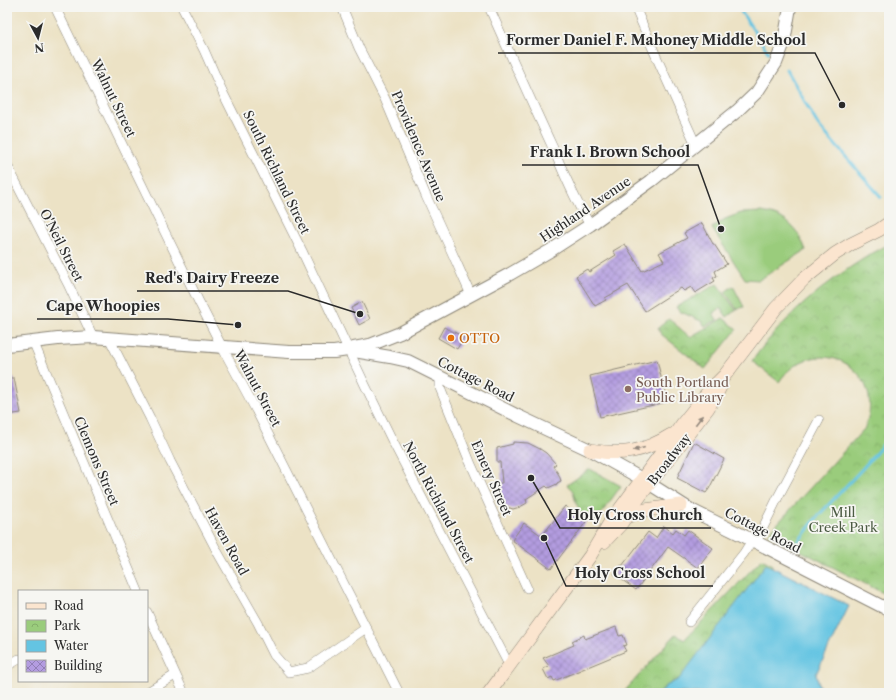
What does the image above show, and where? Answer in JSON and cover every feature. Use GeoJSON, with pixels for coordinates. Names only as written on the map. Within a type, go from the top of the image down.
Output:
{"type":"FeatureCollection","features":[{"type":"Feature","properties":{"kind":"main road","name":"Broadway"},"geometry":{"type":"LineString","coordinates":[[590,556],[626,517],[640,496],[646,482],[675,433],[692,410],[725,375],[776,308],[804,279],[835,254],[851,244],[886,227]]}},
{"type":"Feature","properties":{"kind":"main road","name":"Broadway"},"geometry":{"type":"LineString","coordinates":[[489,693],[590,556],[609,524],[708,408],[725,375]]}},
{"type":"Feature","properties":{"kind":"main road"},"geometry":{"type":"LineString","coordinates":[[590,450],[604,453],[629,452],[660,442],[675,433]]}},
{"type":"Feature","properties":{"kind":"main road"},"geometry":{"type":"LineString","coordinates":[[626,517],[646,510],[682,505]]}},
{"type":"Feature","properties":{"kind":"street","name":"Walnut Street"},"geometry":{"type":"LineString","coordinates":[[55,7],[222,347],[256,410],[399,693]]}},
{"type":"Feature","properties":{"kind":"street","name":"South Richland Street"},"geometry":{"type":"LineString","coordinates":[[182,7],[302,251],[348,350]]}},
{"type":"Feature","properties":{"kind":"street","name":"Providence Avenue"},"geometry":{"type":"LineString","coordinates":[[342,7],[359,48],[385,99],[426,196],[471,295]]}},
{"type":"Feature","properties":{"kind":"street"},"geometry":{"type":"LineString","coordinates":[[489,7],[522,83],[590,225]]}},
{"type":"Feature","properties":{"kind":"street"},"geometry":{"type":"LineString","coordinates":[[635,7],[696,145]]}},
{"type":"Feature","properties":{"kind":"street","name":"Highland Avenue"},"geometry":{"type":"LineString","coordinates":[[348,350],[370,345],[400,333],[510,274],[590,225],[651,181],[737,111],[757,92],[776,63],[784,42],[790,7]]}},
{"type":"Feature","properties":{"kind":"street","name":"O'Neil Street"},"geometry":{"type":"LineString","coordinates":[[7,165],[69,286],[93,337]]}},
{"type":"Feature","properties":{"kind":"street","name":"Cottage Road"},"geometry":{"type":"LineString","coordinates":[[7,345],[33,341],[93,337],[289,352],[334,352],[348,350],[408,361],[519,417],[590,450],[646,482],[682,505],[889,610]]}},
{"type":"Feature","properties":{"kind":"street","name":"Haven Road"},"geometry":{"type":"LineString","coordinates":[[109,338],[218,553],[258,623],[274,655],[289,672],[308,668],[366,628]]}},
{"type":"Feature","properties":{"kind":"street","name":"Clemons Street"},"geometry":{"type":"LineString","coordinates":[[33,341],[138,590]]}},
{"type":"Feature","properties":{"kind":"street","name":"North Richland Street"},"geometry":{"type":"LineString","coordinates":[[348,350],[400,456],[509,665]]}},
{"type":"Feature","properties":{"kind":"street","name":"Emery Street"},"geometry":{"type":"LineString","coordinates":[[440,377],[440,388],[470,462],[527,588]]}},
{"type":"Feature","properties":{"kind":"street"},"geometry":{"type":"LineString","coordinates":[[689,622],[754,541],[819,420]]}},
{"type":"Feature","properties":{"kind":"street"},"geometry":{"type":"LineString","coordinates":[[148,614],[184,693]]}},
{"type":"Feature","properties":{"kind":"street"},"geometry":{"type":"LineString","coordinates":[[7,666],[18,659]]}},
{"type":"Feature","properties":{"kind":"street"},"geometry":{"type":"LineString","coordinates":[[146,693],[175,675]]}},
{"type":"Feature","properties":{"kind":"green space"},"geometry":{"type":"Polygon","coordinates":[[[762,212],[777,216],[792,226],[801,239],[806,250],[759,280],[745,279],[712,228],[725,219],[741,213],[762,212]]]}},
{"type":"Feature","properties":{"kind":"green space","name":"Mill Creek Park"},"geometry":{"type":"Polygon","coordinates":[[[889,244],[889,596],[768,534],[865,428],[870,407],[867,388],[858,373],[844,363],[828,357],[811,358],[794,366],[779,382],[752,361],[781,326],[814,295],[851,267],[889,244]]]}},
{"type":"Feature","properties":{"kind":"green space"},"geometry":{"type":"Polygon","coordinates":[[[717,284],[736,310],[727,317],[721,308],[713,313],[717,320],[705,326],[701,321],[679,311],[676,307],[717,284]]]}},
{"type":"Feature","properties":{"kind":"green space"},"geometry":{"type":"Polygon","coordinates":[[[733,286],[744,307],[737,309],[725,292],[733,286]]]}},
{"type":"Feature","properties":{"kind":"green space"},"geometry":{"type":"Polygon","coordinates":[[[723,318],[737,329],[705,369],[661,334],[658,328],[669,319],[690,337],[723,318]]]}},
{"type":"Feature","properties":{"kind":"green space"},"geometry":{"type":"Polygon","coordinates":[[[590,469],[621,486],[595,522],[581,514],[573,491],[567,485],[590,469]]]}},
{"type":"Feature","properties":{"kind":"green space"},"geometry":{"type":"Polygon","coordinates":[[[762,559],[773,565],[772,571],[682,680],[674,681],[659,693],[623,693],[676,634],[684,640],[762,559]]]}},
{"type":"Feature","properties":{"kind":"water"},"geometry":{"type":"Polygon","coordinates":[[[766,564],[849,606],[816,674],[821,693],[660,693],[666,686],[679,679],[766,564]]]}},
{"type":"Feature","properties":{"kind":"building"},"geometry":{"type":"Polygon","coordinates":[[[702,223],[713,244],[727,264],[715,271],[717,276],[713,278],[715,281],[695,293],[691,287],[684,291],[681,288],[645,311],[628,285],[605,298],[606,300],[595,306],[576,276],[587,269],[589,272],[616,255],[613,251],[625,244],[642,271],[664,261],[659,253],[687,238],[684,233],[702,223]]]}},
{"type":"Feature","properties":{"kind":"building"},"geometry":{"type":"Polygon","coordinates":[[[362,302],[370,319],[359,325],[351,308],[362,302]]]}},
{"type":"Feature","properties":{"kind":"building","name":"OTTO"},"geometry":{"type":"Polygon","coordinates":[[[444,327],[464,337],[457,349],[438,338],[444,327]]]}},
{"type":"Feature","properties":{"kind":"building","name":"South Portland Public Library"},"geometry":{"type":"Polygon","coordinates":[[[657,360],[667,402],[600,417],[590,376],[657,360]]]}},
{"type":"Feature","properties":{"kind":"building"},"geometry":{"type":"Polygon","coordinates":[[[7,378],[14,378],[21,413],[7,415],[7,378]]]}},
{"type":"Feature","properties":{"kind":"building"},"geometry":{"type":"Polygon","coordinates":[[[513,442],[528,443],[546,453],[556,464],[553,466],[561,481],[548,488],[546,486],[526,499],[527,503],[513,509],[503,505],[500,500],[497,483],[502,483],[500,462],[497,462],[497,448],[513,444],[513,442]]]}},
{"type":"Feature","properties":{"kind":"building"},"geometry":{"type":"Polygon","coordinates":[[[694,442],[724,459],[706,493],[677,478],[694,442]]]}},
{"type":"Feature","properties":{"kind":"building"},"geometry":{"type":"Polygon","coordinates":[[[565,506],[586,522],[551,569],[512,540],[524,523],[542,536],[565,506]]]}},
{"type":"Feature","properties":{"kind":"building"},"geometry":{"type":"Polygon","coordinates":[[[664,526],[673,533],[676,529],[684,535],[688,530],[713,548],[698,568],[668,547],[636,590],[614,574],[648,532],[656,538],[664,526]]]}},
{"type":"Feature","properties":{"kind":"building"},"geometry":{"type":"Polygon","coordinates":[[[616,627],[619,636],[623,635],[627,645],[623,646],[626,651],[554,681],[552,677],[548,679],[543,669],[549,666],[543,658],[574,645],[572,641],[584,635],[585,639],[616,627]]]}},
{"type":"Feature","properties":{"kind":"waterway"},"geometry":{"type":"LineString","coordinates":[[738,7],[768,52]]}},
{"type":"Feature","properties":{"kind":"waterway"},"geometry":{"type":"LineString","coordinates":[[787,70],[818,125],[881,197]]}},
{"type":"Feature","properties":{"kind":"waterway"},"geometry":{"type":"LineString","coordinates":[[794,547],[818,516],[889,438]]}},
{"type":"Feature","properties":{"kind":"place","name":"Former Daniel F. Mahoney Middle School"},"geometry":{"type":"Point","coordinates":[842,105]}},
{"type":"Feature","properties":{"kind":"place","name":"Frank I. Brown School"},"geometry":{"type":"Point","coordinates":[721,229]}},
{"type":"Feature","properties":{"kind":"place","name":"Red's Dairy Freeze"},"geometry":{"type":"Point","coordinates":[360,314]}},
{"type":"Feature","properties":{"kind":"place","name":"Cape Whoopies"},"geometry":{"type":"Point","coordinates":[238,325]}},
{"type":"Feature","properties":{"kind":"place","name":"OTTO"},"geometry":{"type":"Point","coordinates":[451,338]}},
{"type":"Feature","properties":{"kind":"place","name":"South Portland Public Library"},"geometry":{"type":"Point","coordinates":[628,389]}},
{"type":"Feature","properties":{"kind":"place","name":"Holy Cross Church"},"geometry":{"type":"Point","coordinates":[531,478]}},
{"type":"Feature","properties":{"kind":"place","name":"Holy Cross School"},"geometry":{"type":"Point","coordinates":[544,538]}}]}
